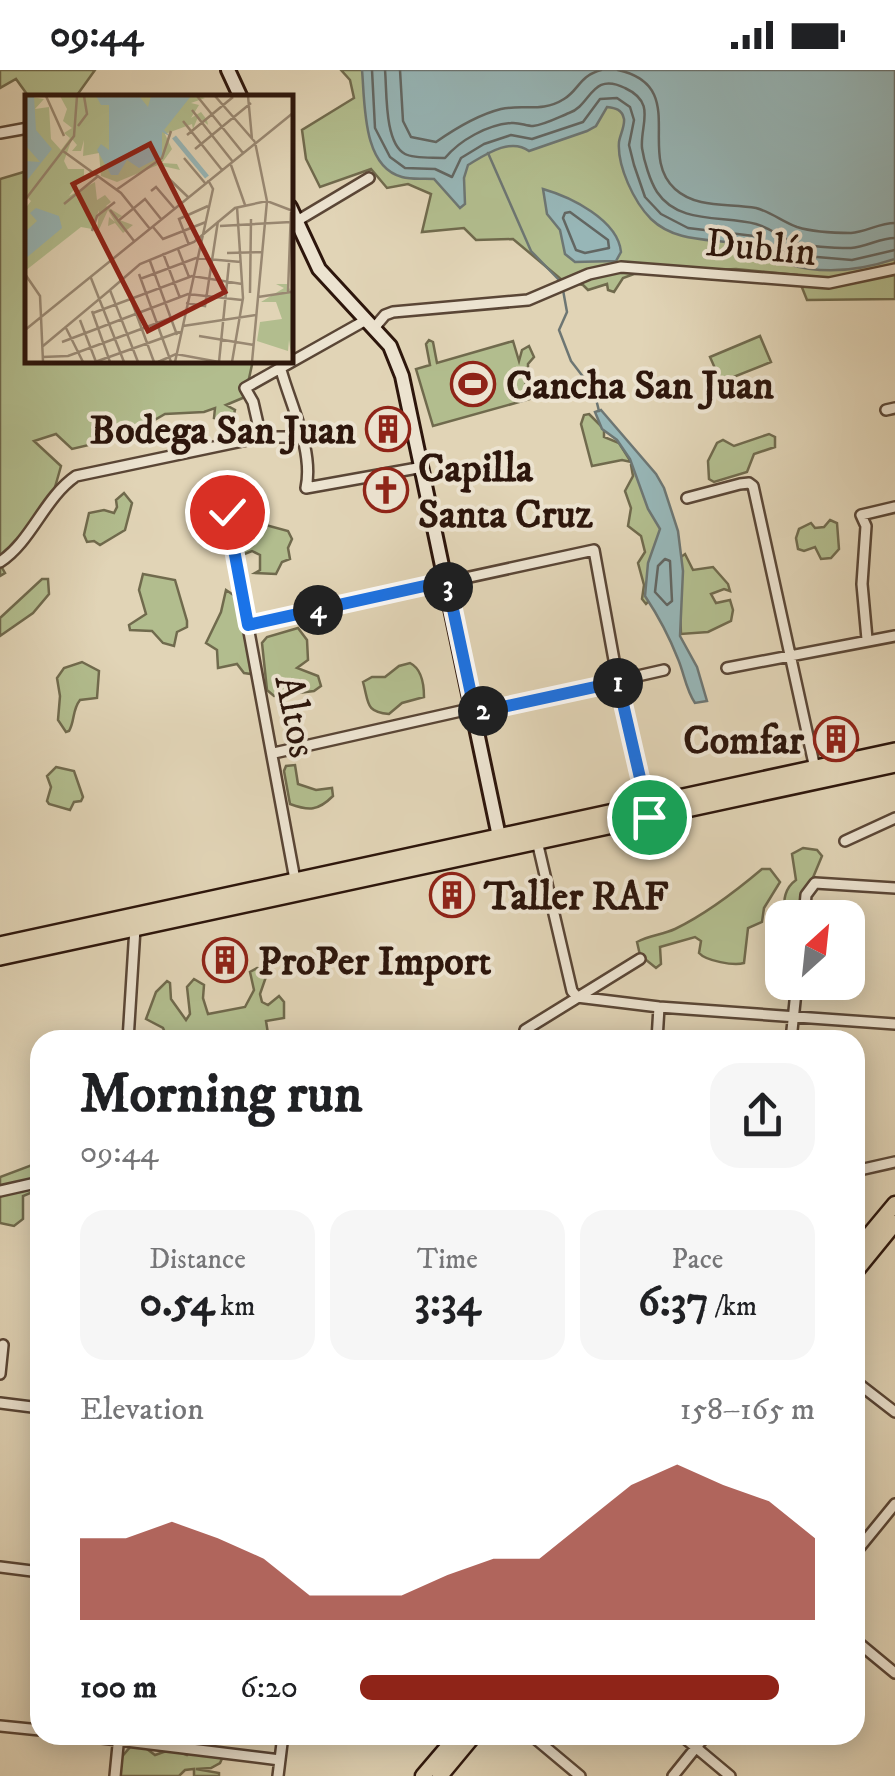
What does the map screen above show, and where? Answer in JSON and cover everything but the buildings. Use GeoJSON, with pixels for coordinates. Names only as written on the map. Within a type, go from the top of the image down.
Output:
{"type":"FeatureCollection","features":[{"type":"Feature","properties":{"kind":"highway"},"geometry":{"type":"LineString","coordinates":[[0,957],[48,941],[816,774],[895,751]]}},
{"type":"Feature","properties":{"kind":"highway"},"geometry":{"type":"LineString","coordinates":[[816,774],[895,764]]}},
{"type":"Feature","properties":{"kind":"highway"},"geometry":{"type":"LineString","coordinates":[[500,843],[537,841],[648,811]]}},
{"type":"Feature","properties":{"kind":"highway"},"geometry":{"type":"LineString","coordinates":[[0,945],[135,928],[217,904]]}},
{"type":"Feature","properties":{"kind":"main road"},"geometry":{"type":"LineString","coordinates":[[228,70],[240,95]]}},
{"type":"Feature","properties":{"kind":"main road"},"geometry":{"type":"LineString","coordinates":[[292,212],[319,269],[390,346],[402,376],[500,843]]}},
{"type":"Feature","properties":{"kind":"main road"},"geometry":{"type":"LineString","coordinates":[[865,1240],[895,1204]]}},
{"type":"Feature","properties":{"kind":"main road"},"geometry":{"type":"LineString","coordinates":[[865,1260],[895,1223]]}},
{"type":"Feature","properties":{"kind":"main road"},"geometry":{"type":"LineString","coordinates":[[423,1776],[442,1767],[464,1745]]}},
{"type":"Feature","properties":{"kind":"street"},"geometry":{"type":"LineString","coordinates":[[0,133],[25,129]]}},
{"type":"Feature","properties":{"kind":"street"},"geometry":{"type":"LineString","coordinates":[[296,221],[369,178]]}},
{"type":"Feature","properties":{"kind":"street","name":"Dublín"},"geometry":{"type":"LineString","coordinates":[[370,324],[393,312],[528,300],[589,274],[621,266],[829,283],[895,270]]}},
{"type":"Feature","properties":{"kind":"street"},"geometry":{"type":"LineString","coordinates":[[261,437],[254,402],[245,388],[370,324]]}},
{"type":"Feature","properties":{"kind":"street"},"geometry":{"type":"LineString","coordinates":[[281,370],[301,437],[306,488],[422,467]]}},
{"type":"Feature","properties":{"kind":"street"},"geometry":{"type":"LineString","coordinates":[[0,562],[55,495],[76,476],[261,437],[301,437]]}},
{"type":"Feature","properties":{"kind":"street"},"geometry":{"type":"LineString","coordinates":[[686,498],[749,482],[753,486],[816,774]]}},
{"type":"Feature","properties":{"kind":"street","name":"Altos"},"geometry":{"type":"LineString","coordinates":[[224,492],[296,887]]}},
{"type":"Feature","properties":{"kind":"street"},"geometry":{"type":"LineString","coordinates":[[867,639],[862,584],[866,526],[861,515],[895,507]]}},
{"type":"Feature","properties":{"kind":"street"},"geometry":{"type":"LineString","coordinates":[[248,625],[594,550],[618,682],[648,811]]}},
{"type":"Feature","properties":{"kind":"street"},"geometry":{"type":"LineString","coordinates":[[727,668],[895,636]]}},
{"type":"Feature","properties":{"kind":"street"},"geometry":{"type":"LineString","coordinates":[[274,752],[664,670]]}},
{"type":"Feature","properties":{"kind":"street"},"geometry":{"type":"LineString","coordinates":[[845,841],[895,818]]}},
{"type":"Feature","properties":{"kind":"street"},"geometry":{"type":"LineString","coordinates":[[537,841],[572,991],[578,998],[895,1024]]}},
{"type":"Feature","properties":{"kind":"street"},"geometry":{"type":"LineString","coordinates":[[806,900],[812,885],[821,882],[895,888]]}},
{"type":"Feature","properties":{"kind":"street"},"geometry":{"type":"LineString","coordinates":[[129,1030],[135,928]]}},
{"type":"Feature","properties":{"kind":"street"},"geometry":{"type":"LineString","coordinates":[[525,1030],[640,959]]}},
{"type":"Feature","properties":{"kind":"street"},"geometry":{"type":"LineString","coordinates":[[793,1030],[795,1000]]}},
{"type":"Feature","properties":{"kind":"street"},"geometry":{"type":"LineString","coordinates":[[657,1030],[659,1007]]}},
{"type":"Feature","properties":{"kind":"street"},"geometry":{"type":"LineString","coordinates":[[865,1169],[895,1162]]}},
{"type":"Feature","properties":{"kind":"street"},"geometry":{"type":"LineString","coordinates":[[0,1191],[30,1184]]}},
{"type":"Feature","properties":{"kind":"street"},"geometry":{"type":"LineString","coordinates":[[0,1374],[4,1345]]}},
{"type":"Feature","properties":{"kind":"street"},"geometry":{"type":"LineString","coordinates":[[865,1389],[895,1412]]}},
{"type":"Feature","properties":{"kind":"street"},"geometry":{"type":"LineString","coordinates":[[0,1404],[30,1407]]}},
{"type":"Feature","properties":{"kind":"street"},"geometry":{"type":"LineString","coordinates":[[865,1541],[895,1504]]}},
{"type":"Feature","properties":{"kind":"street"},"geometry":{"type":"LineString","coordinates":[[0,1567],[30,1571]]}},
{"type":"Feature","properties":{"kind":"street"},"geometry":{"type":"LineString","coordinates":[[865,1648],[895,1673]]}},
{"type":"Feature","properties":{"kind":"street"},"geometry":{"type":"LineString","coordinates":[[0,1726],[30,1729]]}},
{"type":"Feature","properties":{"kind":"street"},"geometry":{"type":"LineString","coordinates":[[115,1776],[118,1745]]}},
{"type":"Feature","properties":{"kind":"street"},"geometry":{"type":"LineString","coordinates":[[170,1745],[280,1760]]}},
{"type":"Feature","properties":{"kind":"street"},"geometry":{"type":"LineString","coordinates":[[278,1776],[282,1745]]}},
{"type":"Feature","properties":{"kind":"street"},"geometry":{"type":"LineString","coordinates":[[544,1745],[580,1776]]}},
{"type":"Feature","properties":{"kind":"street"},"geometry":{"type":"LineString","coordinates":[[694,1745],[730,1776]]}},
{"type":"Feature","properties":{"kind":"street"},"geometry":{"type":"LineString","coordinates":[[673,1776],[696,1747]]}},
{"type":"Feature","properties":{"kind":"green space"},"geometry":{"type":"Polygon","coordinates":[[[0,70],[95,70],[77,95],[28,95],[16,79],[0,88],[0,70]]]}},
{"type":"Feature","properties":{"kind":"green space"},"geometry":{"type":"Polygon","coordinates":[[[341,70],[895,70],[895,299],[807,300],[797,275],[736,269],[634,274],[623,278],[614,292],[608,290],[607,284],[588,290],[562,280],[513,239],[476,240],[464,228],[422,232],[431,194],[408,184],[387,188],[371,169],[320,187],[306,159],[302,130],[354,98],[350,80],[341,70]]]}},
{"type":"Feature","properties":{"kind":"green space"},"geometry":{"type":"Polygon","coordinates":[[[25,172],[25,362],[253,362],[245,397],[226,405],[235,410],[231,426],[214,418],[215,408],[165,414],[127,436],[72,449],[56,434],[34,441],[61,466],[41,522],[1,566],[5,573],[0,576],[0,179],[25,172]]]}},
{"type":"Feature","properties":{"kind":"green space"},"geometry":{"type":"Polygon","coordinates":[[[760,336],[771,362],[721,382],[710,357],[760,336]]]}},
{"type":"Feature","properties":{"kind":"green space","name":"Cancha San Juan"},"geometry":{"type":"Polygon","coordinates":[[[429,340],[433,342],[437,363],[513,341],[519,361],[522,350],[529,346],[534,357],[528,364],[528,373],[522,371],[530,399],[433,426],[416,369],[430,365],[426,344],[429,340]]]}},
{"type":"Feature","properties":{"kind":"green space"},"geometry":{"type":"Polygon","coordinates":[[[589,414],[604,429],[604,437],[619,443],[631,462],[592,466],[581,424],[584,415],[589,414]]]}},
{"type":"Feature","properties":{"kind":"green space"},"geometry":{"type":"Polygon","coordinates":[[[769,434],[775,437],[775,447],[754,454],[747,472],[714,482],[709,479],[708,461],[717,443],[723,440],[734,446],[769,434]]]}},
{"type":"Feature","properties":{"kind":"green space"},"geometry":{"type":"Polygon","coordinates":[[[634,462],[668,529],[654,596],[646,604],[638,563],[645,552],[641,536],[628,526],[631,508],[625,491],[633,476],[634,462]]]}},
{"type":"Feature","properties":{"kind":"green space"},"geometry":{"type":"Polygon","coordinates":[[[124,493],[132,503],[125,530],[100,545],[87,542],[84,535],[89,513],[114,513],[116,500],[124,493]]]}},
{"type":"Feature","properties":{"kind":"green space"},"geometry":{"type":"Polygon","coordinates":[[[830,520],[837,523],[839,549],[831,558],[821,559],[815,547],[798,549],[799,529],[811,523],[815,528],[824,527],[830,520]]]}},
{"type":"Feature","properties":{"kind":"green space"},"geometry":{"type":"Polygon","coordinates":[[[262,524],[288,531],[292,539],[288,548],[290,559],[282,562],[276,574],[255,573],[260,570],[260,555],[252,551],[242,555],[237,549],[240,535],[258,538],[262,524]]]}},
{"type":"Feature","properties":{"kind":"green space"},"geometry":{"type":"Polygon","coordinates":[[[685,554],[693,570],[713,567],[728,584],[730,591],[711,594],[716,603],[730,600],[731,621],[708,632],[681,634],[678,559],[685,554]]]}},
{"type":"Feature","properties":{"kind":"green space"},"geometry":{"type":"Polygon","coordinates":[[[143,574],[175,580],[187,627],[177,632],[174,646],[163,643],[152,631],[130,630],[129,625],[146,614],[139,590],[143,574]]]}},
{"type":"Feature","properties":{"kind":"green space"},"geometry":{"type":"Polygon","coordinates":[[[42,579],[48,579],[49,594],[33,613],[0,636],[0,618],[42,579]]]}},
{"type":"Feature","properties":{"kind":"green space"},"geometry":{"type":"Polygon","coordinates":[[[226,590],[235,596],[251,654],[251,674],[244,673],[237,664],[218,668],[217,650],[206,643],[221,612],[226,590]]]}},
{"type":"Feature","properties":{"kind":"green space"},"geometry":{"type":"Polygon","coordinates":[[[298,628],[307,640],[308,660],[297,668],[318,676],[321,686],[314,691],[274,696],[267,690],[262,643],[267,637],[298,628]]]}},
{"type":"Feature","properties":{"kind":"green space"},"geometry":{"type":"Polygon","coordinates":[[[82,662],[99,671],[97,698],[80,700],[66,732],[58,720],[57,678],[64,668],[82,662]]]}},
{"type":"Feature","properties":{"kind":"green space"},"geometry":{"type":"Polygon","coordinates":[[[410,663],[420,673],[424,697],[402,703],[389,714],[372,709],[363,682],[385,677],[410,663]]]}},
{"type":"Feature","properties":{"kind":"green space"},"geometry":{"type":"Polygon","coordinates":[[[295,765],[298,784],[316,790],[332,788],[333,796],[313,808],[290,804],[284,771],[286,766],[295,765]]]}},
{"type":"Feature","properties":{"kind":"green space"},"geometry":{"type":"Polygon","coordinates":[[[56,767],[74,771],[83,797],[70,810],[47,801],[51,787],[47,776],[56,767]]]}},
{"type":"Feature","properties":{"kind":"green space"},"geometry":{"type":"Polygon","coordinates":[[[803,848],[817,850],[822,856],[812,880],[814,893],[806,900],[785,900],[787,890],[796,880],[792,854],[803,848]]]}},
{"type":"Feature","properties":{"kind":"green space"},"geometry":{"type":"Polygon","coordinates":[[[762,869],[770,869],[780,882],[769,900],[765,900],[762,922],[748,928],[744,963],[720,962],[703,956],[699,953],[701,941],[695,937],[660,947],[661,964],[656,968],[640,955],[637,942],[675,929],[762,869]]]}},
{"type":"Feature","properties":{"kind":"green space"},"geometry":{"type":"Polygon","coordinates":[[[257,968],[268,971],[260,994],[262,1002],[268,1005],[279,996],[284,1002],[284,1018],[266,1021],[267,1030],[164,1030],[146,1019],[156,992],[167,981],[171,999],[186,1020],[190,1014],[187,987],[194,979],[204,985],[208,1014],[245,1007],[254,990],[250,972],[257,968]]]}},
{"type":"Feature","properties":{"kind":"green space"},"geometry":{"type":"Polygon","coordinates":[[[30,1166],[30,1193],[23,1196],[23,1219],[14,1226],[0,1223],[0,1177],[30,1166]]]}},
{"type":"Feature","properties":{"kind":"green space"},"geometry":{"type":"Polygon","coordinates":[[[198,1745],[225,1752],[220,1763],[196,1769],[219,1776],[194,1776],[194,1769],[179,1776],[120,1776],[120,1759],[131,1746],[143,1746],[155,1755],[172,1749],[187,1755],[198,1745]]]}},
{"type":"Feature","properties":{"kind":"water"},"geometry":{"type":"Polygon","coordinates":[[[362,70],[895,70],[895,259],[856,268],[815,269],[788,264],[752,246],[672,233],[651,219],[633,193],[619,152],[624,119],[620,111],[607,107],[596,126],[587,131],[529,151],[506,147],[468,165],[465,204],[460,208],[434,179],[402,177],[379,161],[368,132],[362,70]]]}},
{"type":"Feature","properties":{"kind":"water"},"geometry":{"type":"Polygon","coordinates":[[[543,189],[579,204],[602,220],[618,240],[621,252],[616,261],[575,262],[565,254],[560,230],[547,214],[543,189]]]}},
{"type":"Feature","properties":{"kind":"water"},"geometry":{"type":"Polygon","coordinates":[[[601,410],[664,488],[678,531],[683,571],[680,636],[697,667],[707,701],[695,703],[692,698],[671,642],[645,596],[648,563],[660,529],[648,509],[630,459],[617,440],[602,429],[595,412],[601,410]]]}},
{"type":"Feature","properties":{"kind":"waterway"},"geometry":{"type":"LineString","coordinates":[[488,153],[531,251],[560,281]]}},
{"type":"Feature","properties":{"kind":"waterway"},"geometry":{"type":"LineString","coordinates":[[563,290],[567,312],[559,330],[571,361],[594,391],[599,411]]}},
{"type":"Feature","properties":{"kind":"place","name":"Cancha San Juan"},"geometry":{"type":"Point","coordinates":[473,384]}},
{"type":"Feature","properties":{"kind":"place","name":"Bodega San Juan"},"geometry":{"type":"Point","coordinates":[388,429]}},
{"type":"Feature","properties":{"kind":"place","name":"Capilla Santa Cruz"},"geometry":{"type":"Point","coordinates":[386,490]}},
{"type":"Feature","properties":{"kind":"place","name":"Comfar"},"geometry":{"type":"Point","coordinates":[836,739]}},
{"type":"Feature","properties":{"kind":"place","name":"Taller RAF"},"geometry":{"type":"Point","coordinates":[452,895]}},
{"type":"Feature","properties":{"kind":"place","name":"ProPer Import"},"geometry":{"type":"Point","coordinates":[225,960]}},
{"type":"Feature","properties":{"kind":"route"},"geometry":{"type":"LineString","coordinates":[[227,512],[248,625],[447,581],[475,713],[618,682],[649,817]]}}]}
